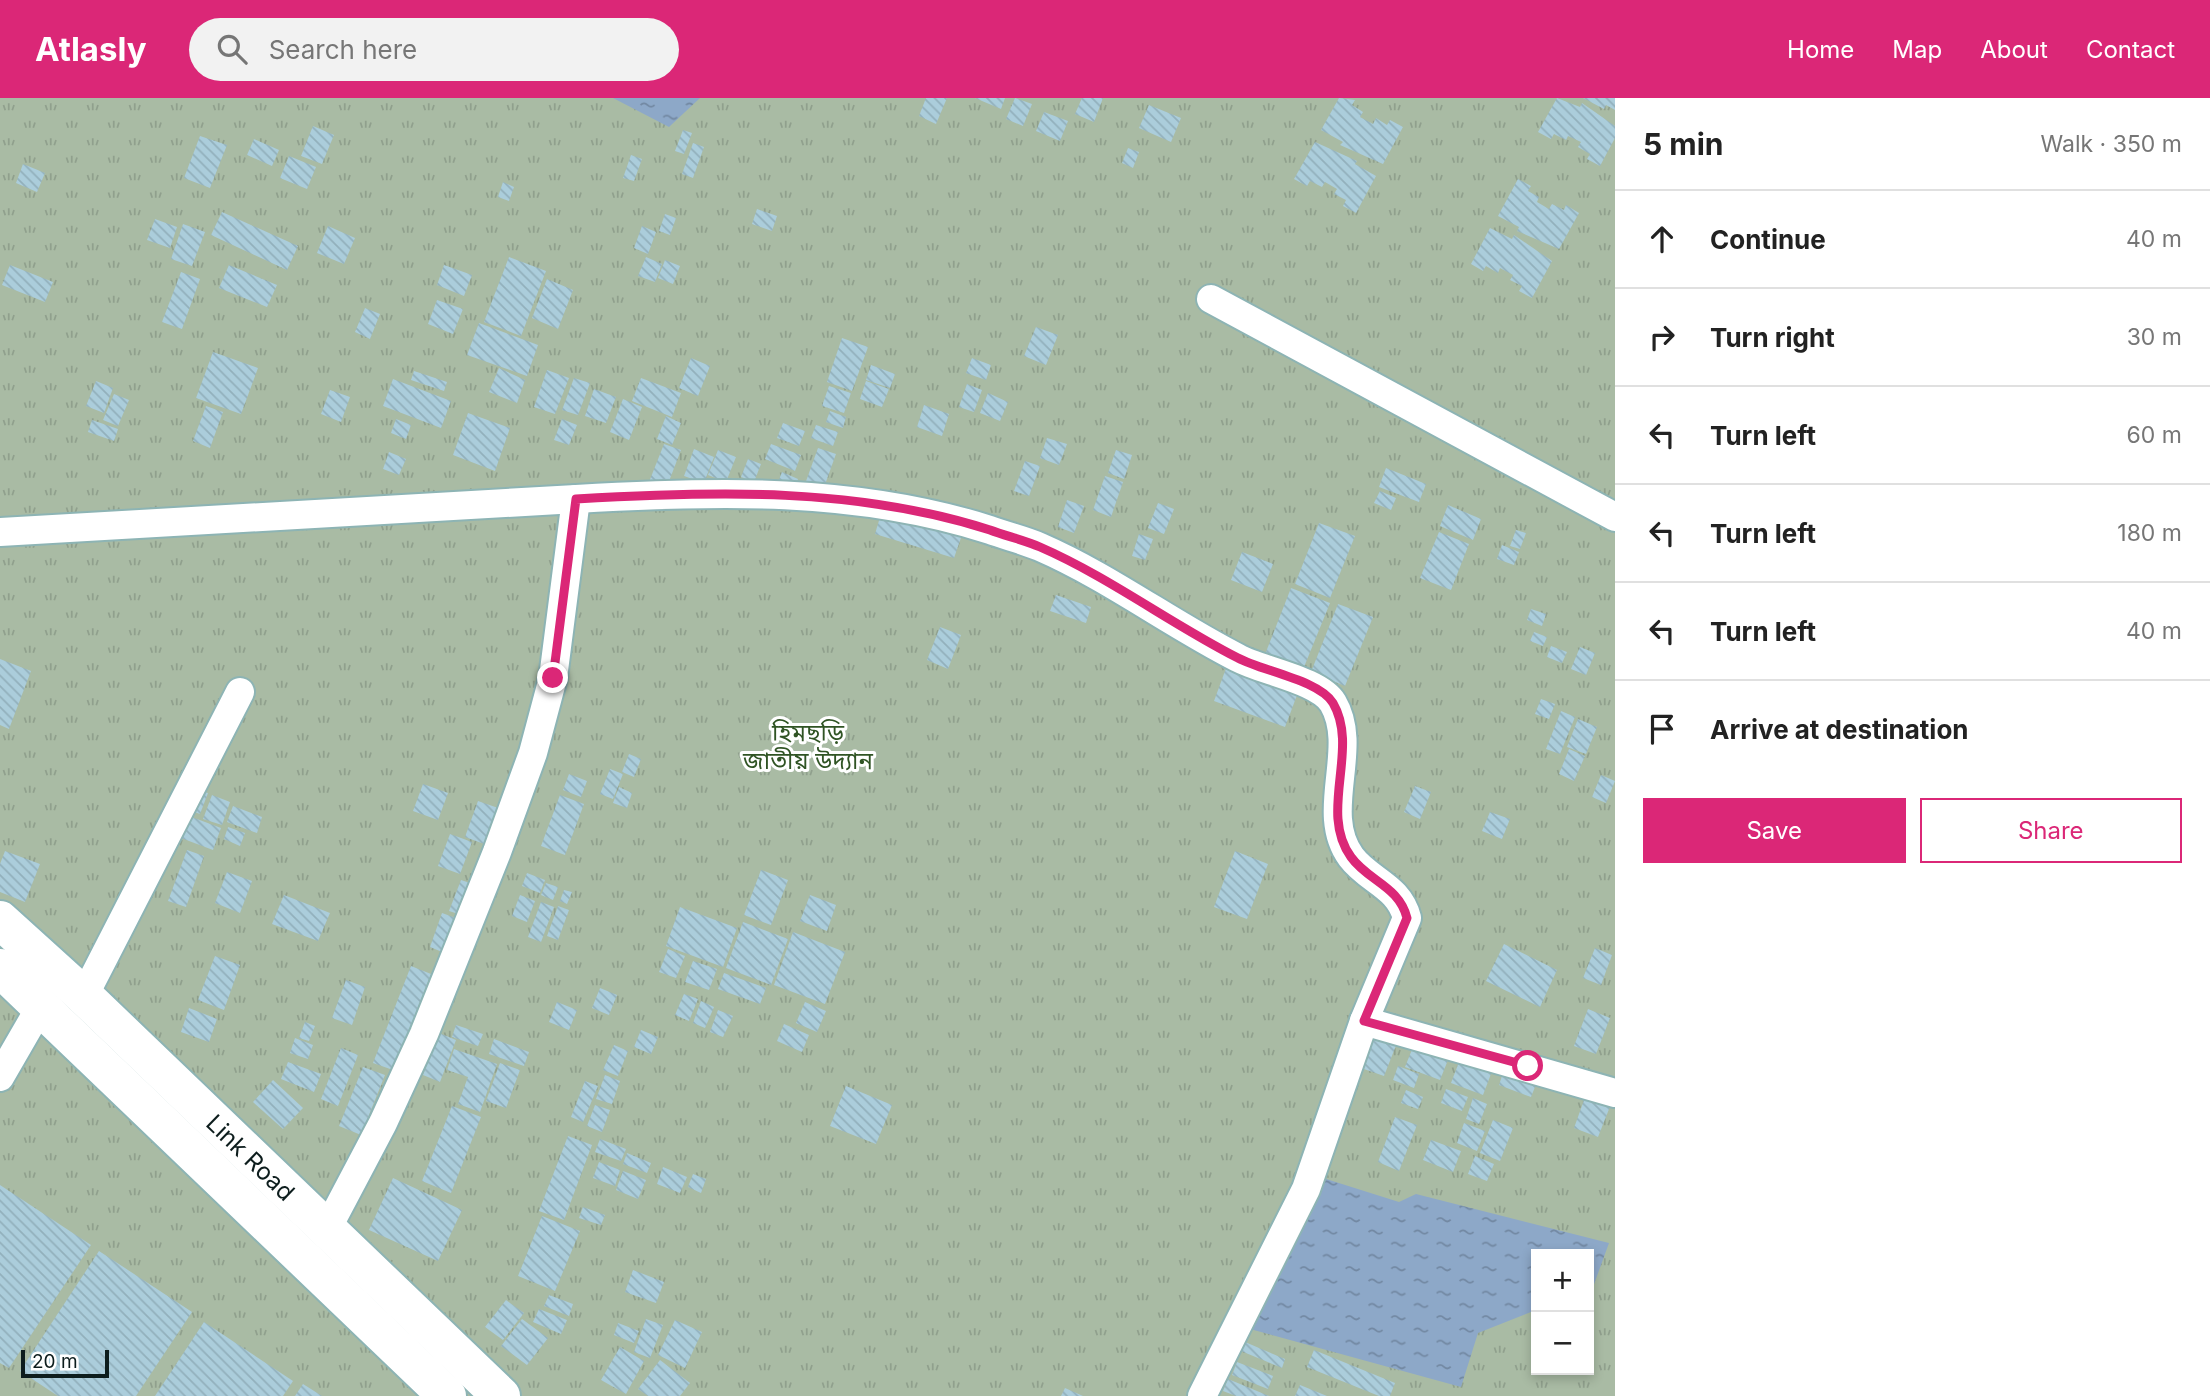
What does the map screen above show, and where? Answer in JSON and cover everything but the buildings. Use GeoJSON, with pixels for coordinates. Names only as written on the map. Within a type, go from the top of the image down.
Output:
{"type":"FeatureCollection","features":[{"type":"Feature","properties":{"kind":"highway","name":"Link Road"},"geometry":{"type":"LineString","coordinates":[[0,920],[84,996],[501,1396]]}},
{"type":"Feature","properties":{"kind":"highway","name":"Link Road"},"geometry":{"type":"LineString","coordinates":[[0,968],[447,1396]]}},
{"type":"Feature","properties":{"kind":"street"},"geometry":{"type":"LineString","coordinates":[[1211,299],[1615,517]]}},
{"type":"Feature","properties":{"kind":"street"},"geometry":{"type":"LineString","coordinates":[[0,531],[676,493],[852,500],[938,514],[1040,546],[1240,660],[1317,689],[1332,702],[1342,731],[1338,820],[1351,857],[1403,902],[1407,918],[1364,1021],[1306,1189],[1202,1396]]}},
{"type":"Feature","properties":{"kind":"street"},"geometry":{"type":"LineString","coordinates":[[326,1231],[383,1124],[424,1034],[497,852],[533,753],[553,678],[576,499]]}},
{"type":"Feature","properties":{"kind":"street"},"geometry":{"type":"LineString","coordinates":[[84,996],[240,692]]}},
{"type":"Feature","properties":{"kind":"street"},"geometry":{"type":"LineString","coordinates":[[0,1077],[41,1006]]}},
{"type":"Feature","properties":{"kind":"street"},"geometry":{"type":"LineString","coordinates":[[1364,1021],[1615,1093]]}},
{"type":"Feature","properties":{"kind":"green space","name":"হিমছড়ি জাতীয় উদ্যান"},"geometry":{"type":"Polygon","coordinates":[[[0,98],[1615,98],[1615,1396],[0,1396],[0,98]]]}},
{"type":"Feature","properties":{"kind":"water"},"geometry":{"type":"Polygon","coordinates":[[[613,98],[700,98],[669,127],[613,98]]]}},
{"type":"Feature","properties":{"kind":"water"},"geometry":{"type":"Polygon","coordinates":[[[1323,1178],[1399,1202],[1416,1194],[1609,1243],[1594,1284],[1594,1249],[1531,1249],[1531,1312],[1478,1333],[1461,1387],[1250,1329],[1323,1178]]]}},
{"type":"Feature","properties":{"kind":"route"},"geometry":{"type":"LineString","coordinates":[[553,678],[576,499],[676,493],[852,500],[938,514],[1040,546],[1240,660],[1317,689],[1332,702],[1342,731],[1338,820],[1351,857],[1403,902],[1407,918],[1364,1021],[1528,1066]]}}]}
